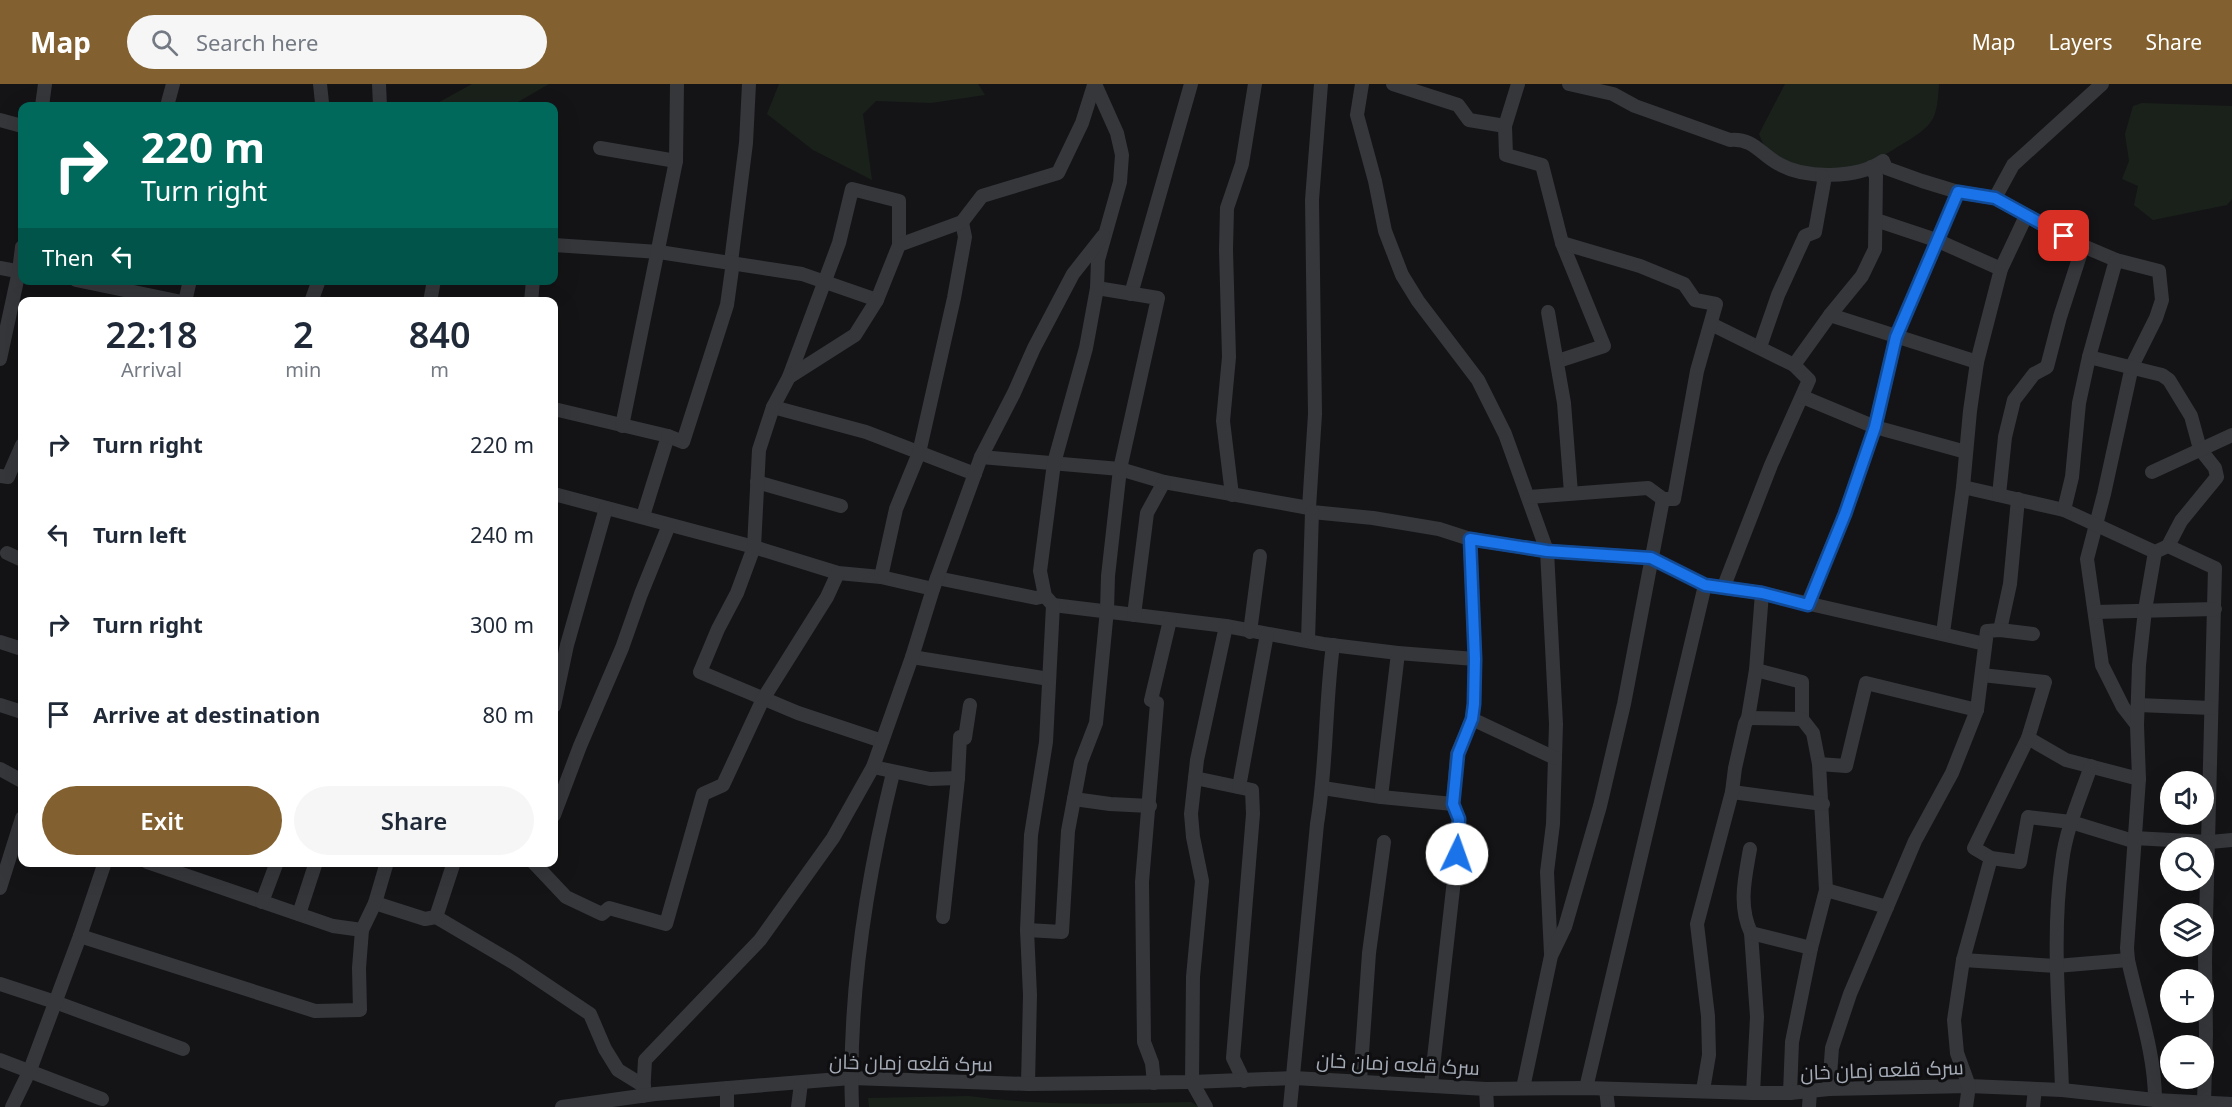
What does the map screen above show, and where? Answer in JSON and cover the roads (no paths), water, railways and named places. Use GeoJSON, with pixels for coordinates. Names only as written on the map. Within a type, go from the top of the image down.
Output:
{"type":"FeatureCollection","features":[{"type":"Feature","properties":{"kind":"street"},"geometry":{"type":"LineString","coordinates":[[43,102],[45,84]]}},
{"type":"Feature","properties":{"kind":"street"},"geometry":{"type":"LineString","coordinates":[[320,84],[322,102]]}},
{"type":"Feature","properties":{"kind":"street"},"geometry":{"type":"LineString","coordinates":[[379,84],[380,102]]}},
{"type":"Feature","properties":{"kind":"street"},"geometry":{"type":"LineString","coordinates":[[622,426],[676,161],[677,84]]}},
{"type":"Feature","properties":{"kind":"street"},"geometry":{"type":"LineString","coordinates":[[558,410],[668,436],[682,442],[727,305],[746,143],[750,84]]}},
{"type":"Feature","properties":{"kind":"street"},"geometry":{"type":"LineString","coordinates":[[899,245],[962,222],[982,196],[1058,173],[1082,123],[1094,84]]}},
{"type":"Feature","properties":{"kind":"street"},"geometry":{"type":"LineString","coordinates":[[1028,1084],[1030,994],[1027,930],[1031,835],[1046,742],[1050,678],[1049,601],[1040,571],[1054,463],[1086,348],[1096,288],[1098,260],[1120,182],[1122,155],[1117,133],[1094,84]]}},
{"type":"Feature","properties":{"kind":"street"},"geometry":{"type":"LineString","coordinates":[[1131,294],[1191,84]]}},
{"type":"Feature","properties":{"kind":"street"},"geometry":{"type":"LineString","coordinates":[[1232,495],[1223,422],[1228,357],[1227,208],[1242,164],[1255,84]]}},
{"type":"Feature","properties":{"kind":"street"},"geometry":{"type":"LineString","coordinates":[[1308,640],[1310,510],[1315,414],[1312,200],[1321,84]]}},
{"type":"Feature","properties":{"kind":"street"},"geometry":{"type":"LineString","coordinates":[[1362,84],[1358,115],[1375,180],[1385,231],[1402,275],[1418,301],[1478,380],[1505,434],[1547,551],[1556,724],[1553,824],[1547,872],[1551,956]]}},
{"type":"Feature","properties":{"kind":"street"},"geometry":{"type":"LineString","coordinates":[[1393,84],[1458,105],[1469,120],[1505,126]]}},
{"type":"Feature","properties":{"kind":"street"},"geometry":{"type":"LineString","coordinates":[[1518,84],[1505,126],[1506,155],[1542,165],[1563,243],[1604,346],[1558,361]]}},
{"type":"Feature","properties":{"kind":"street"},"geometry":{"type":"LineString","coordinates":[[1569,84],[1613,94],[1635,105],[1730,140],[1742,139],[1777,163],[1796,172],[1822,176],[1871,167],[1883,161],[1886,168],[1958,192],[1995,198],[2083,246],[2116,260],[2159,271],[2162,300],[2156,318],[2132,366],[2087,559],[2102,665],[2123,707],[2137,725]]}},
{"type":"Feature","properties":{"kind":"street"},"geometry":{"type":"LineString","coordinates":[[1995,198],[2013,165],[2102,84]]}},
{"type":"Feature","properties":{"kind":"street"},"geometry":{"type":"LineString","coordinates":[[167,102],[169,85]]}},
{"type":"Feature","properties":{"kind":"street"},"geometry":{"type":"LineString","coordinates":[[0,120],[18,125]]}},
{"type":"Feature","properties":{"kind":"street"},"geometry":{"type":"LineString","coordinates":[[600,148],[676,161]]}},
{"type":"Feature","properties":{"kind":"street"},"geometry":{"type":"LineString","coordinates":[[1794,365],[1862,276],[1875,249],[1876,176],[1871,167]]}},
{"type":"Feature","properties":{"kind":"street"},"geometry":{"type":"LineString","coordinates":[[1760,346],[1778,295],[1805,236],[1815,232],[1824,182],[1822,176]]}},
{"type":"Feature","properties":{"kind":"street"},"geometry":{"type":"LineString","coordinates":[[789,377],[855,335],[877,300],[899,245],[899,201],[852,189],[839,243],[789,377],[773,407],[759,450],[754,547],[737,593],[718,629],[700,672],[763,699],[882,741]]}},
{"type":"Feature","properties":{"kind":"street"},"geometry":{"type":"LineString","coordinates":[[1808,605],[1845,514],[1875,427],[1896,337],[1958,192]]}},
{"type":"Feature","properties":{"kind":"street"},"geometry":{"type":"LineString","coordinates":[[1943,633],[1977,362],[2001,269],[2026,216]]}},
{"type":"Feature","properties":{"kind":"street"},"geometry":{"type":"LineString","coordinates":[[1876,220],[1936,240],[2001,269]]}},
{"type":"Feature","properties":{"kind":"street"},"geometry":{"type":"LineString","coordinates":[[881,577],[896,509],[919,453],[954,298],[965,237],[962,222]]}},
{"type":"Feature","properties":{"kind":"street"},"geometry":{"type":"LineString","coordinates":[[648,1096],[645,1060],[760,940],[833,838],[873,767],[912,657],[935,583],[981,457],[1073,274],[1108,228]]}},
{"type":"Feature","properties":{"kind":"street"},"geometry":{"type":"LineString","coordinates":[[1529,497],[1648,488],[1663,499],[1674,499],[1697,371],[1716,303],[1695,300],[1684,285],[1640,266],[1563,243]]}},
{"type":"Feature","properties":{"kind":"street"},"geometry":{"type":"LineString","coordinates":[[558,245],[659,252],[802,274],[877,300]]}},
{"type":"Feature","properties":{"kind":"street"},"geometry":{"type":"LineString","coordinates":[[1999,495],[2005,437],[2014,400],[2034,375],[2047,367],[2083,246]]}},
{"type":"Feature","properties":{"kind":"street"},"geometry":{"type":"LineString","coordinates":[[2064,510],[2072,477],[2079,403],[2089,357],[2116,260]]}},
{"type":"Feature","properties":{"kind":"street"},"geometry":{"type":"LineString","coordinates":[[0,268],[18,271]]}},
{"type":"Feature","properties":{"kind":"street"},"geometry":{"type":"LineString","coordinates":[[0,359],[18,284]]}},
{"type":"Feature","properties":{"kind":"street"},"geometry":{"type":"LineString","coordinates":[[125,285],[167,297]]}},
{"type":"Feature","properties":{"kind":"street"},"geometry":{"type":"LineString","coordinates":[[1027,930],[1062,933],[1068,831],[1081,762],[1096,723],[1108,576],[1120,469],[1158,298],[1096,288]]}},
{"type":"Feature","properties":{"kind":"street"},"geometry":{"type":"LineString","coordinates":[[1548,312],[1564,403],[1571,493]]}},
{"type":"Feature","properties":{"kind":"street"},"geometry":{"type":"LineString","coordinates":[[1830,315],[1977,362]]}},
{"type":"Feature","properties":{"kind":"street"},"geometry":{"type":"LineString","coordinates":[[1712,324],[1794,365],[1809,380],[1771,465],[1724,586]]}},
{"type":"Feature","properties":{"kind":"street"},"geometry":{"type":"LineString","coordinates":[[2089,357],[2132,366],[2162,375],[2169,380],[2191,416],[2200,449],[2215,468],[2217,477],[2181,521],[2162,549],[2145,610],[2139,665],[2137,725],[2139,779],[2133,839],[2128,960],[2146,1036],[2155,1083],[2155,1100]]}},
{"type":"Feature","properties":{"kind":"street"},"geometry":{"type":"LineString","coordinates":[[1803,397],[1875,427],[1966,453]]}},
{"type":"Feature","properties":{"kind":"street"},"geometry":{"type":"LineString","coordinates":[[773,407],[866,432],[975,474]]}},
{"type":"Feature","properties":{"kind":"street"},"geometry":{"type":"LineString","coordinates":[[2152,472],[2232,435]]}},
{"type":"Feature","properties":{"kind":"street"},"geometry":{"type":"LineString","coordinates":[[643,516],[668,436]]}},
{"type":"Feature","properties":{"kind":"street"},"geometry":{"type":"LineString","coordinates":[[0,476],[8,477],[18,454]]}},
{"type":"Feature","properties":{"kind":"street"},"geometry":{"type":"LineString","coordinates":[[981,457],[1120,469],[1164,482],[1310,510],[1428,527],[1470,539],[1547,551],[1651,558],[1705,585],[1762,593],[1985,644]]}},
{"type":"Feature","properties":{"kind":"street"},"geometry":{"type":"LineString","coordinates":[[757,482],[841,506]]}},
{"type":"Feature","properties":{"kind":"street"},"geometry":{"type":"LineString","coordinates":[[1134,615],[1147,513],[1164,482]]}},
{"type":"Feature","properties":{"kind":"street"},"geometry":{"type":"LineString","coordinates":[[1963,487],[2064,510],[2095,525],[2215,568],[2210,837]]}},
{"type":"Feature","properties":{"kind":"street"},"geometry":{"type":"LineString","coordinates":[[558,495],[643,516],[838,573],[935,583],[1134,615],[1226,626],[1333,645],[1475,659]]}},
{"type":"Feature","properties":{"kind":"street"},"geometry":{"type":"LineString","coordinates":[[1523,1088],[1551,956],[1565,927],[1600,806],[1624,704],[1663,499]]}},
{"type":"Feature","properties":{"kind":"street"},"geometry":{"type":"LineString","coordinates":[[2000,630],[2010,584],[2018,499]]}},
{"type":"Feature","properties":{"kind":"street"},"geometry":{"type":"LineString","coordinates":[[558,687],[567,645],[606,508]]}},
{"type":"Feature","properties":{"kind":"street"},"geometry":{"type":"LineString","coordinates":[[558,805],[669,525]]}},
{"type":"Feature","properties":{"kind":"street"},"geometry":{"type":"LineString","coordinates":[[1431,1085],[1457,854],[1459,819],[1453,804],[1458,754],[1472,719],[1475,659],[1470,539]]}},
{"type":"Feature","properties":{"kind":"street"},"geometry":{"type":"LineString","coordinates":[[7,553],[18,558]]}},
{"type":"Feature","properties":{"kind":"street"},"geometry":{"type":"LineString","coordinates":[[1250,632],[1260,555]]}},
{"type":"Feature","properties":{"kind":"street"},"geometry":{"type":"LineString","coordinates":[[538,867],[566,897],[577,903],[602,914],[609,908],[666,924],[703,794],[723,785],[763,699],[827,597],[838,573]]}},
{"type":"Feature","properties":{"kind":"street"},"geometry":{"type":"LineString","coordinates":[[1586,1088],[1705,585]]}},
{"type":"Feature","properties":{"kind":"street"},"geometry":{"type":"LineString","coordinates":[[1703,1090],[1709,1054],[1708,1017],[1696,924],[1732,792],[1737,757],[1748,718],[1756,670],[1762,593]]}},
{"type":"Feature","properties":{"kind":"street"},"geometry":{"type":"LineString","coordinates":[[2094,612],[2215,609]]}},
{"type":"Feature","properties":{"kind":"street"},"geometry":{"type":"LineString","coordinates":[[1154,1083],[1152,1063],[1144,1042],[1142,882],[1157,703],[1152,700],[1170,620]]}},
{"type":"Feature","properties":{"kind":"street"},"geometry":{"type":"LineString","coordinates":[[1206,1107],[1192,1082],[1193,977],[1202,881],[1191,814],[1195,778],[1226,626]]}},
{"type":"Feature","properties":{"kind":"street"},"geometry":{"type":"LineString","coordinates":[[1829,1089],[1832,1047],[1850,994],[1922,827],[1952,773],[1977,710],[1987,631],[2000,630],[2033,634]]}},
{"type":"Feature","properties":{"kind":"street"},"geometry":{"type":"LineString","coordinates":[[1239,787],[1267,634]]}},
{"type":"Feature","properties":{"kind":"street"},"geometry":{"type":"LineString","coordinates":[[0,642],[18,648]]}},
{"type":"Feature","properties":{"kind":"street"},"geometry":{"type":"LineString","coordinates":[[1290,1107],[1317,824],[1323,788],[1328,686],[1333,645]]}},
{"type":"Feature","properties":{"kind":"street"},"geometry":{"type":"LineString","coordinates":[[1381,797],[1398,653]]}},
{"type":"Feature","properties":{"kind":"street"},"geometry":{"type":"LineString","coordinates":[[912,657],[1050,678]]}},
{"type":"Feature","properties":{"kind":"street"},"geometry":{"type":"LineString","coordinates":[[1756,670],[1802,682],[1802,719],[1813,733],[1819,764],[1826,890],[1811,948],[1792,1042],[1790,1093]]}},
{"type":"Feature","properties":{"kind":"street"},"geometry":{"type":"LineString","coordinates":[[1982,675],[2045,682],[2028,738],[1974,848],[1991,858],[2020,862],[2028,817],[2071,822],[2133,839],[2160,840]]}},
{"type":"Feature","properties":{"kind":"street"},"geometry":{"type":"LineString","coordinates":[[1819,764],[1846,766],[1866,683],[1977,710]]}},
{"type":"Feature","properties":{"kind":"street"},"geometry":{"type":"LineString","coordinates":[[0,705],[18,711]]}},
{"type":"Feature","properties":{"kind":"street"},"geometry":{"type":"LineString","coordinates":[[943,917],[958,778],[960,737],[965,738],[970,705]]}},
{"type":"Feature","properties":{"kind":"street"},"geometry":{"type":"LineString","coordinates":[[2138,705],[2211,708]]}},
{"type":"Feature","properties":{"kind":"street"},"geometry":{"type":"LineString","coordinates":[[1748,718],[1802,719]]}},
{"type":"Feature","properties":{"kind":"street"},"geometry":{"type":"LineString","coordinates":[[1472,719],[1555,758]]}},
{"type":"Feature","properties":{"kind":"street"},"geometry":{"type":"LineString","coordinates":[[2028,738],[2066,760],[2139,779]]}},
{"type":"Feature","properties":{"kind":"street"},"geometry":{"type":"LineString","coordinates":[[2062,1090],[2056,966],[2058,895],[2062,860],[2071,822],[2091,766]]}},
{"type":"Feature","properties":{"kind":"street"},"geometry":{"type":"LineString","coordinates":[[873,767],[930,779],[958,778]]}},
{"type":"Feature","properties":{"kind":"street"},"geometry":{"type":"LineString","coordinates":[[0,770],[18,779]]}},
{"type":"Feature","properties":{"kind":"street"},"geometry":{"type":"LineString","coordinates":[[852,1107],[851,1078],[856,964],[871,872],[893,773]]}},
{"type":"Feature","properties":{"kind":"street"},"geometry":{"type":"LineString","coordinates":[[1195,778],[1252,790],[1253,802],[1233,1058],[1244,1081]]}},
{"type":"Feature","properties":{"kind":"street"},"geometry":{"type":"LineString","coordinates":[[1323,788],[1381,797],[1453,804]]}},
{"type":"Feature","properties":{"kind":"street"},"geometry":{"type":"LineString","coordinates":[[1732,792],[1822,804]]}},
{"type":"Feature","properties":{"kind":"street"},"geometry":{"type":"LineString","coordinates":[[1074,799],[1150,806]]}},
{"type":"Feature","properties":{"kind":"street"},"geometry":{"type":"LineString","coordinates":[[0,888],[18,831]]}},
{"type":"Feature","properties":{"kind":"street"},"geometry":{"type":"LineString","coordinates":[[2214,842],[2232,840]]}},
{"type":"Feature","properties":{"kind":"street"},"geometry":{"type":"LineString","coordinates":[[1360,1081],[1369,953],[1384,842]]}},
{"type":"Feature","properties":{"kind":"street"},"geometry":{"type":"LineString","coordinates":[[1750,849],[1742,896],[1745,920],[1750,933],[1757,1017],[1752,1093]]}},
{"type":"Feature","properties":{"kind":"street"},"geometry":{"type":"LineString","coordinates":[[1966,1107],[1969,1086],[1957,1053],[1954,1020],[1963,960],[1991,858]]}},
{"type":"Feature","properties":{"kind":"street"},"geometry":{"type":"LineString","coordinates":[[12,1107],[30,1070],[103,867]]}},
{"type":"Feature","properties":{"kind":"street"},"geometry":{"type":"LineString","coordinates":[[161,867],[333,926],[362,930]]}},
{"type":"Feature","properties":{"kind":"street"},"geometry":{"type":"LineString","coordinates":[[262,902],[275,867]]}},
{"type":"Feature","properties":{"kind":"street"},"geometry":{"type":"LineString","coordinates":[[299,914],[314,867]]}},
{"type":"Feature","properties":{"kind":"street"},"geometry":{"type":"LineString","coordinates":[[80,936],[315,1011],[360,1010],[358,968],[362,930],[375,903],[386,867]]}},
{"type":"Feature","properties":{"kind":"street"},"geometry":{"type":"LineString","coordinates":[[436,917],[452,867]]}},
{"type":"Feature","properties":{"kind":"street"},"geometry":{"type":"LineString","coordinates":[[1826,890],[1887,907]]}},
{"type":"Feature","properties":{"kind":"street"},"geometry":{"type":"LineString","coordinates":[[2205,1105],[2205,959],[2208,891]]}},
{"type":"Feature","properties":{"kind":"street"},"geometry":{"type":"LineString","coordinates":[[375,903],[425,919],[436,917],[514,963],[590,1014],[605,1049],[618,1070],[648,1096]]}},
{"type":"Feature","properties":{"kind":"street"},"geometry":{"type":"LineString","coordinates":[[1750,933],[1811,948]]}},
{"type":"Feature","properties":{"kind":"street"},"geometry":{"type":"LineString","coordinates":[[1963,960],[2056,966],[2128,960]]}},
{"type":"Feature","properties":{"kind":"street"},"geometry":{"type":"LineString","coordinates":[[0,984],[183,1049]]}},
{"type":"Feature","properties":{"kind":"street"},"geometry":{"type":"LineString","coordinates":[[0,1060],[102,1099]]}},
{"type":"Feature","properties":{"kind":"street","name":"سرک قلعه زمان خان"},"geometry":{"type":"LineString","coordinates":[[562,1107],[727,1088],[851,1078],[1028,1084],[1244,1081],[1294,1078],[1486,1089],[1586,1088],[1752,1093],[1969,1086],[2090,1092],[2205,1105],[2232,1104]]}},
{"type":"Feature","properties":{"kind":"street"},"geometry":{"type":"LineString","coordinates":[[798,1107],[801,1083]]}},
{"type":"Feature","properties":{"kind":"street"},"geometry":{"type":"LineString","coordinates":[[727,1088],[727,1107]]}},
{"type":"Feature","properties":{"kind":"street"},"geometry":{"type":"LineString","coordinates":[[1486,1089],[1487,1107]]}},
{"type":"Feature","properties":{"kind":"street"},"geometry":{"type":"LineString","coordinates":[[1606,1089],[1608,1107]]}},
{"type":"Feature","properties":{"kind":"street"},"geometry":{"type":"LineString","coordinates":[[2032,1107],[2035,1089]]}},
{"type":"Feature","properties":{"kind":"street"},"geometry":{"type":"LineString","coordinates":[[1809,1107],[1810,1091]]}},
{"type":"Feature","properties":{"kind":"street"},"geometry":{"type":"LineString","coordinates":[[1723,1092],[1724,1107]]}},
{"type":"Feature","properties":{"kind":"street"},"geometry":{"type":"LineString","coordinates":[[2088,1107],[2090,1092]]}}]}
